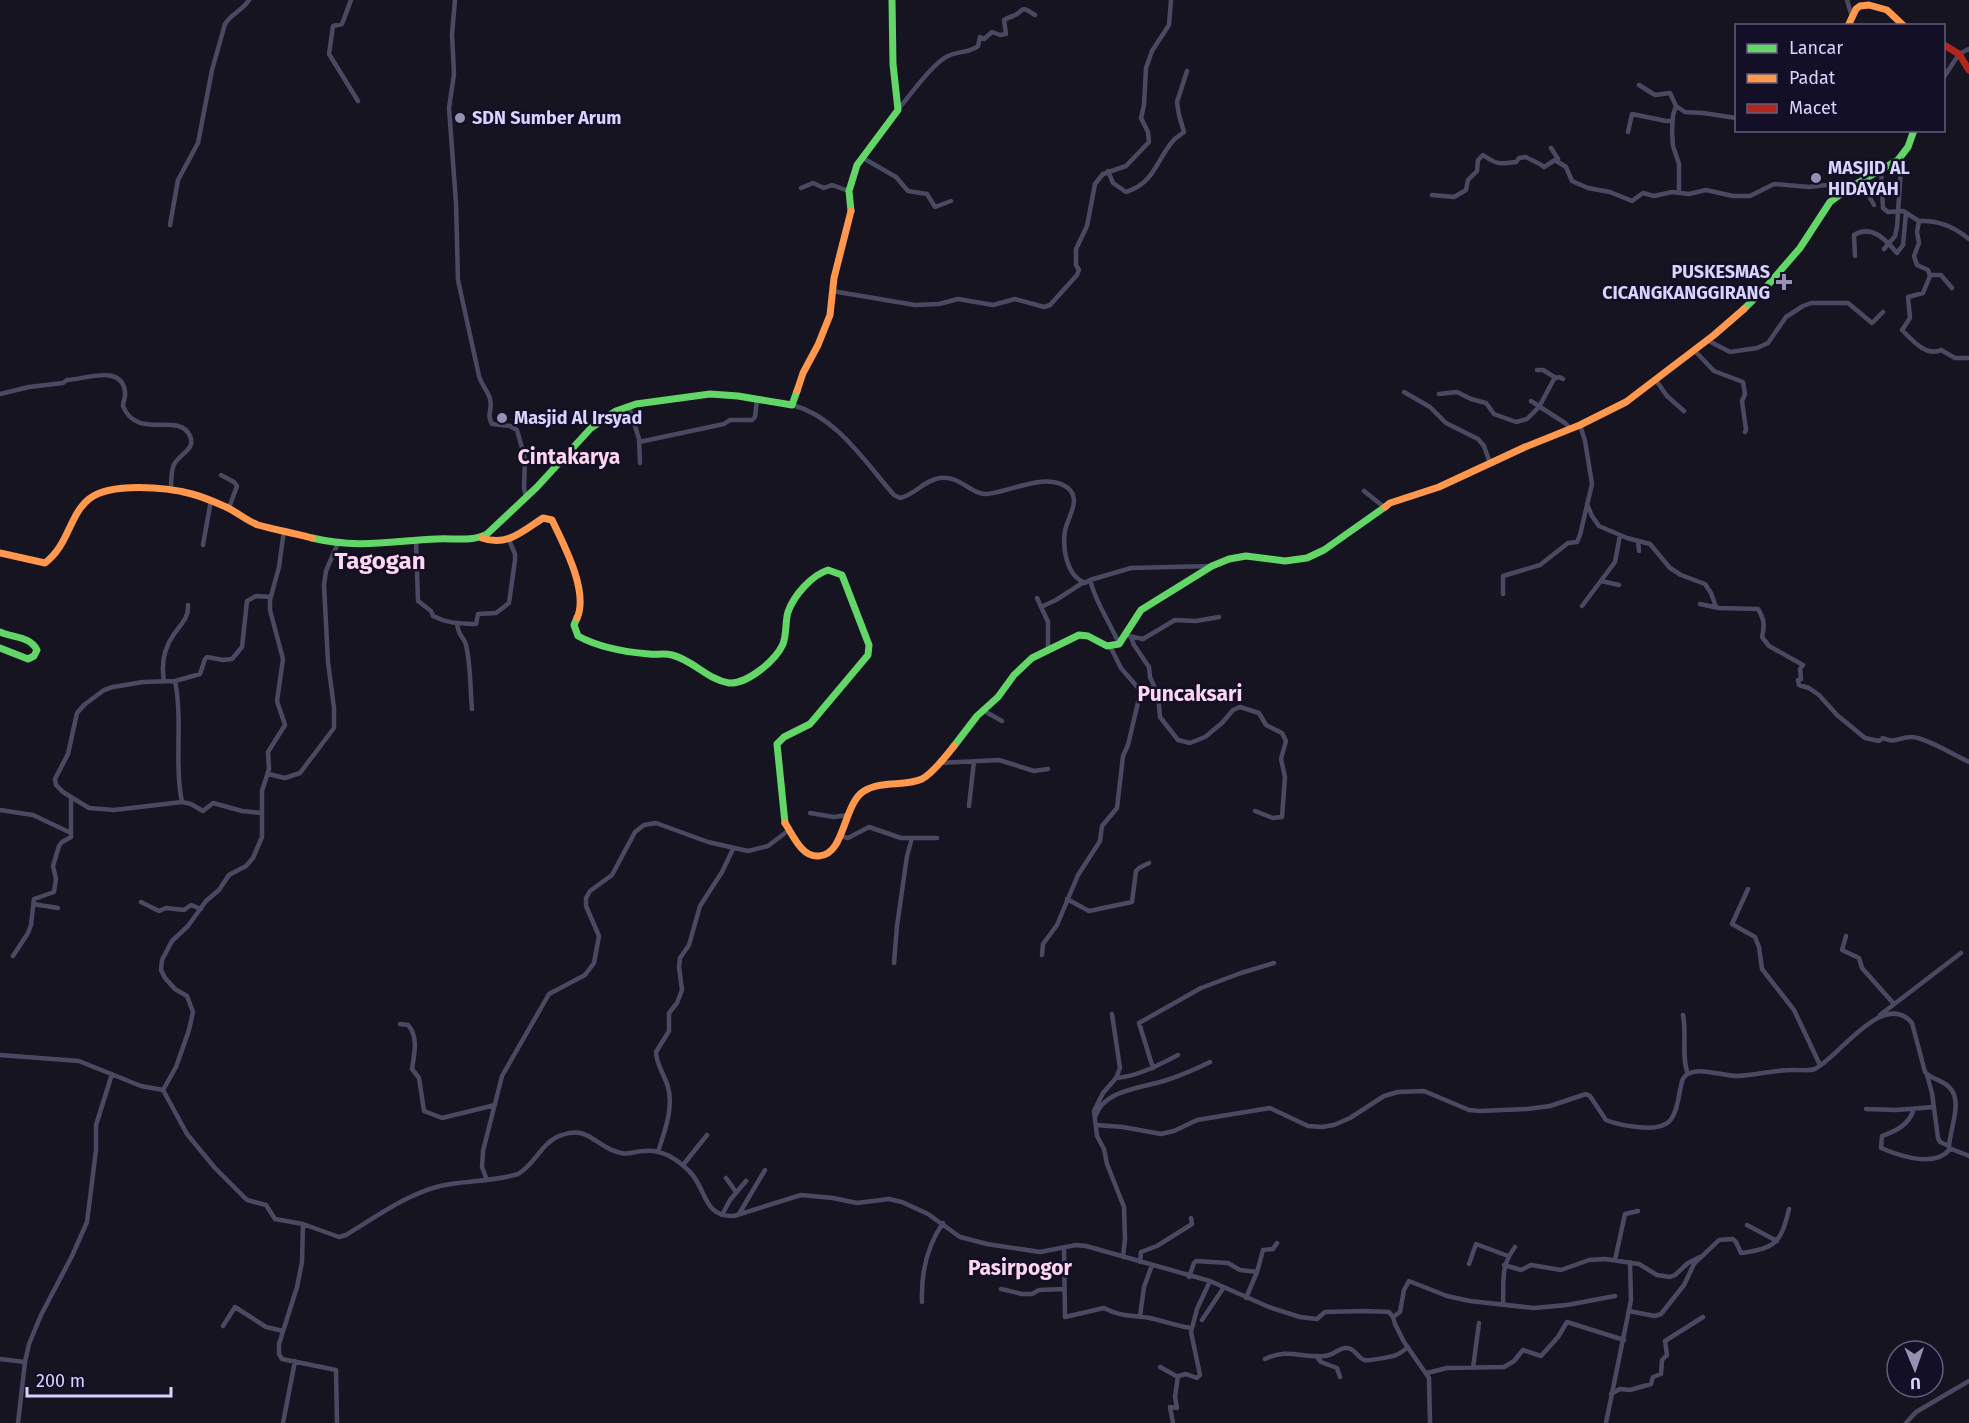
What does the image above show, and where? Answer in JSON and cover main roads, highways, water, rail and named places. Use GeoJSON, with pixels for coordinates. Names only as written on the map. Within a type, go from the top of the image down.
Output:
{"type":"FeatureCollection","features":[{"type":"Feature","properties":{"kind":"main road"},"geometry":{"type":"LineString","coordinates":[[482,538],[526,497],[591,428],[610,414],[629,406],[700,394],[722,394],[792,405],[803,373],[828,322],[832,291],[851,212],[849,191],[851,180],[863,158],[900,107],[893,71],[892,0]]}},
{"type":"Feature","properties":{"kind":"main road"},"geometry":{"type":"LineString","coordinates":[[1849,24],[1858,6],[1876,5],[1890,12],[1901,24]]}},
{"type":"Feature","properties":{"kind":"main road"},"geometry":{"type":"LineString","coordinates":[[1945,46],[1959,54],[1969,70]]}},
{"type":"Feature","properties":{"kind":"main road"},"geometry":{"type":"LineString","coordinates":[[0,553],[34,562],[45,562],[53,557],[64,542],[86,501],[98,493],[118,488],[171,490],[192,494],[229,508],[256,524],[338,543],[371,545],[416,540],[482,538],[496,543],[509,540],[543,518],[552,520],[581,599],[581,609],[573,625],[576,633],[583,639],[618,651],[676,656],[712,677],[729,683],[747,679],[780,649],[785,638],[787,616],[791,606],[812,580],[824,570],[835,571],[842,575],[866,636],[868,655],[810,724],[783,737],[777,744],[783,815],[801,849],[816,857],[831,852],[848,815],[862,792],[879,785],[920,780],[939,763],[977,716],[998,697],[1022,666],[1048,650],[1080,635],[1088,636],[1110,646],[1119,644],[1129,636],[1134,619],[1141,610],[1212,566],[1229,559],[1246,556],[1285,561],[1307,558],[1324,550],[1397,500],[1439,487],[1580,425],[1626,402],[1695,350],[1768,285],[1800,248],[1826,207],[1847,189],[1898,160],[1908,147],[1913,132]]}},
{"type":"Feature","properties":{"kind":"main road"},"geometry":{"type":"LineString","coordinates":[[0,632],[29,640],[35,644],[37,651],[28,659],[0,648]]}},
{"type":"Feature","properties":{"kind":"place","name":"SDN Sumber Arum"},"geometry":{"type":"Point","coordinates":[460,118]}},
{"type":"Feature","properties":{"kind":"place","name":"MASJID AL HIDAYAH"},"geometry":{"type":"Point","coordinates":[1816,178]}},
{"type":"Feature","properties":{"kind":"place","name":"PUSKESMAS CICANGKANGGIRANG"},"geometry":{"type":"Point","coordinates":[1784,282]}},
{"type":"Feature","properties":{"kind":"place","name":"Masjid Al Irsyad"},"geometry":{"type":"Point","coordinates":[502,418]}},
{"type":"Feature","properties":{"kind":"district","name":"Cintakarya"},"geometry":{"type":"Point","coordinates":[569,457]}},
{"type":"Feature","properties":{"kind":"district","name":"Tagogan"},"geometry":{"type":"Point","coordinates":[380,561]}},
{"type":"Feature","properties":{"kind":"district","name":"Puncaksari"},"geometry":{"type":"Point","coordinates":[1190,694]}},
{"type":"Feature","properties":{"kind":"district","name":"Pasirpogor"},"geometry":{"type":"Point","coordinates":[1020,1268]}}]}
